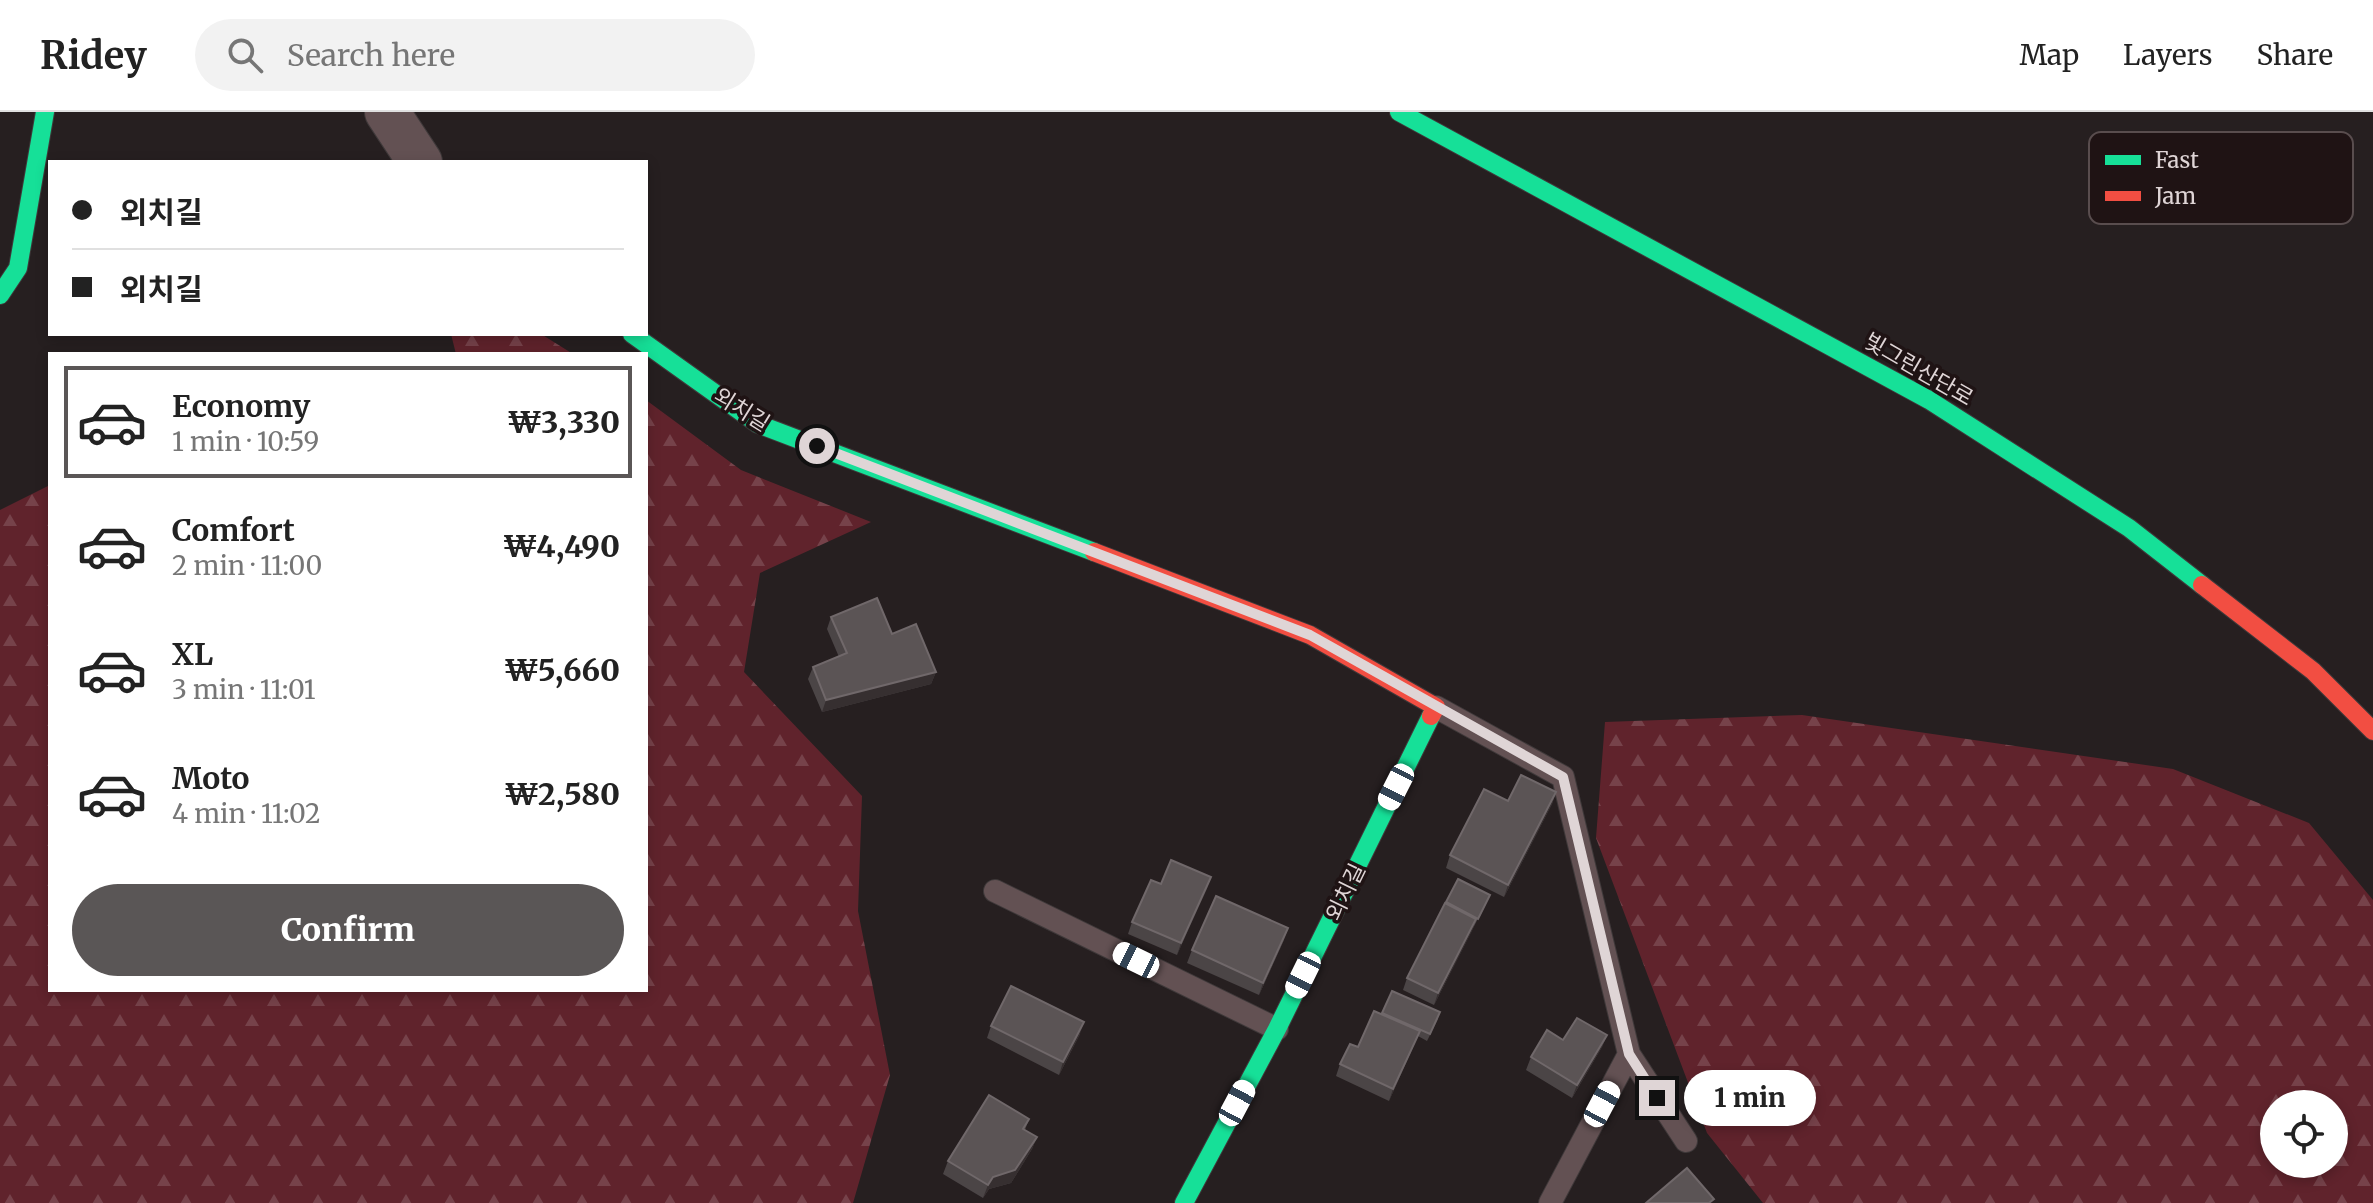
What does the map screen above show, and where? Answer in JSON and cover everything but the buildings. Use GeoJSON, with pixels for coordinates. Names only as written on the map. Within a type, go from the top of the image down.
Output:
{"type":"FeatureCollection","features":[{"type":"Feature","properties":{"kind":"street"},"geometry":{"type":"LineString","coordinates":[[0,295],[18,268],[45,112]]}},
{"type":"Feature","properties":{"kind":"street"},"geometry":{"type":"LineString","coordinates":[[387,112],[419,160]]}},
{"type":"Feature","properties":{"kind":"street","name":"빛그린산단로"},"geometry":{"type":"LineString","coordinates":[[1399,112],[1929,400],[2129,528],[2313,671],[2373,731]]}},
{"type":"Feature","properties":{"kind":"street","name":"외치길"},"geometry":{"type":"LineString","coordinates":[[635,336],[758,424],[1310,635],[1436,707],[1277,1029],[1184,1203]]}},
{"type":"Feature","properties":{"kind":"lane","name":"외치길"},"geometry":{"type":"LineString","coordinates":[[1436,707],[1563,777],[1629,1054],[1686,1141]]}},
{"type":"Feature","properties":{"kind":"lane"},"geometry":{"type":"LineString","coordinates":[[995,891],[1277,1029]]}},
{"type":"Feature","properties":{"kind":"lane"},"geometry":{"type":"LineString","coordinates":[[1550,1203],[1629,1054]]}},
{"type":"Feature","properties":{"kind":"green space"},"geometry":{"type":"Polygon","coordinates":[[[452,336],[544,336],[570,352],[456,352],[452,336]]]}},
{"type":"Feature","properties":{"kind":"green space"},"geometry":{"type":"Polygon","coordinates":[[[648,401],[741,470],[871,522],[760,573],[744,672],[862,796],[858,911],[890,1075],[853,1203],[0,1203],[0,510],[48,486],[48,992],[648,992],[648,401]]]}},
{"type":"Feature","properties":{"kind":"green space"},"geometry":{"type":"Polygon","coordinates":[[[1802,715],[2173,769],[2309,823],[2373,900],[2373,1203],[1763,1203],[1707,1133],[1596,838],[1605,722],[1802,715]]]}},
{"type":"Feature","properties":{"kind":"traffic: fast"},"geometry":{"type":"LineString","coordinates":[[0,295],[18,268],[45,112]]}},
{"type":"Feature","properties":{"kind":"traffic: fast"},"geometry":{"type":"LineString","coordinates":[[1399,112],[1929,400],[2129,528],[2202,585]]}},
{"type":"Feature","properties":{"kind":"traffic: fast"},"geometry":{"type":"LineString","coordinates":[[635,336],[758,424],[1094,552]]}},
{"type":"Feature","properties":{"kind":"traffic: fast"},"geometry":{"type":"LineString","coordinates":[[1184,1203],[1277,1029],[1431,716]]}},
{"type":"Feature","properties":{"kind":"traffic: jam"},"geometry":{"type":"LineString","coordinates":[[1094,552],[1310,635],[1436,707],[1431,716]]}},
{"type":"Feature","properties":{"kind":"traffic: jam"},"geometry":{"type":"LineString","coordinates":[[2202,585],[2313,671],[2373,731]]}},
{"type":"Feature","properties":{"kind":"route"},"geometry":{"type":"LineString","coordinates":[[817,446],[1310,635],[1563,777],[1629,1054],[1657,1098]]}}]}
